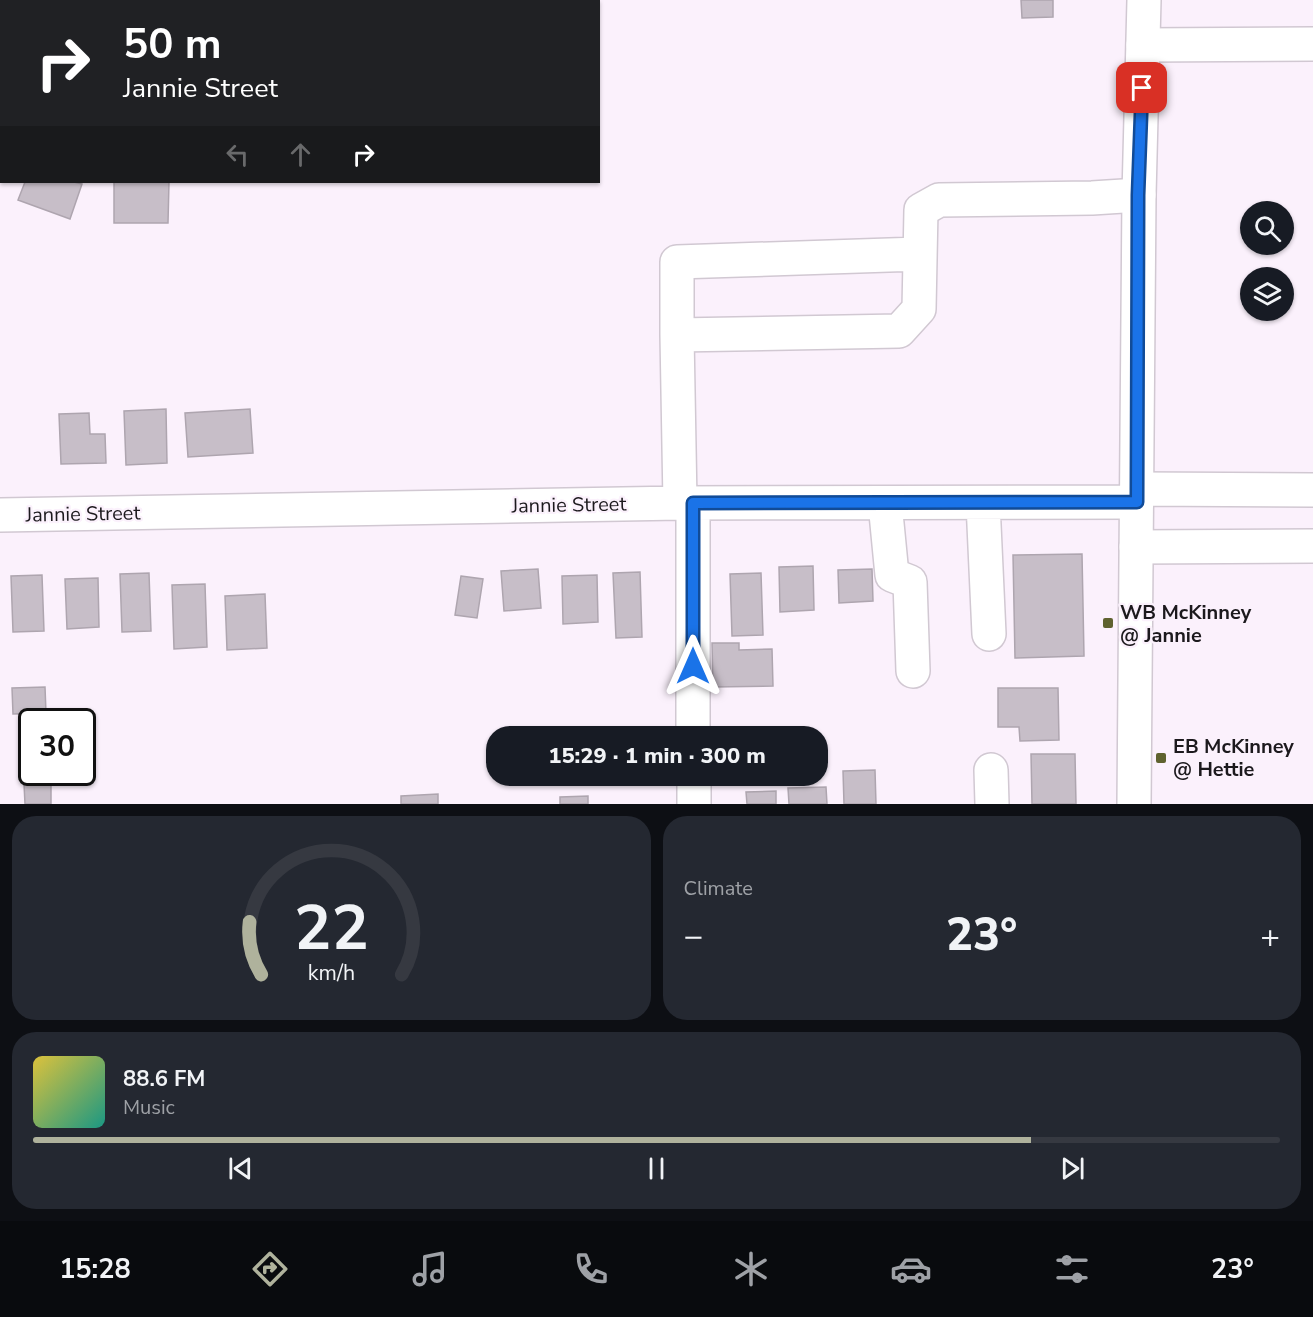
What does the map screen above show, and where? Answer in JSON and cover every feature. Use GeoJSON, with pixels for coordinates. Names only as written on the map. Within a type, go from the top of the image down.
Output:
{"type":"FeatureCollection","features":[{"type":"Feature","properties":{"kind":"street"},"geometry":{"type":"LineString","coordinates":[[1134,804],[1138,496],[1138,195],[1144,0]]}},
{"type":"Feature","properties":{"kind":"street"},"geometry":{"type":"LineString","coordinates":[[1143,45],[1313,44]]}},
{"type":"Feature","properties":{"kind":"street"},"geometry":{"type":"LineString","coordinates":[[676,336],[899,331],[919,309],[918,254],[921,210],[939,200],[1092,198],[1138,195]]}},
{"type":"Feature","properties":{"kind":"street"},"geometry":{"type":"LineString","coordinates":[[693,726],[686,503],[676,336],[677,262],[918,254]]}},
{"type":"Feature","properties":{"kind":"street","name":"Jannie Street"},"geometry":{"type":"LineString","coordinates":[[0,516],[686,503],[983,502],[1313,490]]}},
{"type":"Feature","properties":{"kind":"street"},"geometry":{"type":"LineString","coordinates":[[983,502],[989,634]]}},
{"type":"Feature","properties":{"kind":"street"},"geometry":{"type":"LineString","coordinates":[[885,503],[892,575],[910,582],[914,671]]}},
{"type":"Feature","properties":{"kind":"street"},"geometry":{"type":"LineString","coordinates":[[1136,547],[1313,546]]}},
{"type":"Feature","properties":{"kind":"street"},"geometry":{"type":"LineString","coordinates":[[991,770],[992,804]]}},
{"type":"Feature","properties":{"kind":"street"},"geometry":{"type":"LineString","coordinates":[[694,786],[694,804]]}},
{"type":"Feature","properties":{"kind":"building"},"geometry":{"type":"Polygon","coordinates":[[[1021,0],[1053,0],[1053,17],[1022,18],[1021,0]]]}},
{"type":"Feature","properties":{"kind":"building"},"geometry":{"type":"Polygon","coordinates":[[[25,183],[82,184],[70,219],[18,200],[25,183]]]}},
{"type":"Feature","properties":{"kind":"building"},"geometry":{"type":"Polygon","coordinates":[[[114,183],[169,183],[168,223],[114,223],[114,183]]]}},
{"type":"Feature","properties":{"kind":"building"},"geometry":{"type":"Polygon","coordinates":[[[166,409],[167,463],[126,465],[124,411],[166,409]]]}},
{"type":"Feature","properties":{"kind":"building"},"geometry":{"type":"Polygon","coordinates":[[[250,409],[253,453],[188,457],[185,413],[250,409]]]}},
{"type":"Feature","properties":{"kind":"building"},"geometry":{"type":"Polygon","coordinates":[[[89,413],[90,434],[105,434],[106,463],[61,464],[59,414],[89,413]]]}},
{"type":"Feature","properties":{"kind":"building"},"geometry":{"type":"Polygon","coordinates":[[[1082,554],[1084,656],[1015,658],[1013,555],[1082,554]]]}},
{"type":"Feature","properties":{"kind":"building"},"geometry":{"type":"Polygon","coordinates":[[[813,566],[814,610],[780,612],[779,567],[813,566]]]}},
{"type":"Feature","properties":{"kind":"building"},"geometry":{"type":"Polygon","coordinates":[[[538,569],[541,608],[504,611],[501,571],[538,569]]]}},
{"type":"Feature","properties":{"kind":"building"},"geometry":{"type":"Polygon","coordinates":[[[872,569],[873,601],[839,603],[838,570],[872,569]]]}},
{"type":"Feature","properties":{"kind":"building"},"geometry":{"type":"Polygon","coordinates":[[[640,572],[642,637],[616,638],[613,573],[640,572]]]}},
{"type":"Feature","properties":{"kind":"building"},"geometry":{"type":"Polygon","coordinates":[[[149,573],[151,631],[122,632],[120,574],[149,573]]]}},
{"type":"Feature","properties":{"kind":"building"},"geometry":{"type":"Polygon","coordinates":[[[761,573],[763,635],[732,636],[730,574],[761,573]]]}},
{"type":"Feature","properties":{"kind":"building"},"geometry":{"type":"Polygon","coordinates":[[[42,575],[44,631],[13,632],[11,576],[42,575]]]}},
{"type":"Feature","properties":{"kind":"building"},"geometry":{"type":"Polygon","coordinates":[[[597,575],[598,622],[563,624],[562,576],[597,575]]]}},
{"type":"Feature","properties":{"kind":"building"},"geometry":{"type":"Polygon","coordinates":[[[461,576],[483,579],[477,618],[455,615],[461,576]]]}},
{"type":"Feature","properties":{"kind":"building"},"geometry":{"type":"Polygon","coordinates":[[[98,578],[99,627],[67,629],[65,579],[98,578]]]}},
{"type":"Feature","properties":{"kind":"building"},"geometry":{"type":"Polygon","coordinates":[[[205,584],[207,647],[174,649],[172,585],[205,584]]]}},
{"type":"Feature","properties":{"kind":"building"},"geometry":{"type":"Polygon","coordinates":[[[265,594],[267,648],[227,650],[225,596],[265,594]]]}},
{"type":"Feature","properties":{"kind":"building"},"geometry":{"type":"Polygon","coordinates":[[[712,643],[739,643],[739,650],[772,649],[773,686],[713,687],[712,643]]]}},
{"type":"Feature","properties":{"kind":"building"},"geometry":{"type":"Polygon","coordinates":[[[45,687],[46,708],[18,708],[18,714],[13,714],[12,688],[45,687]]]}},
{"type":"Feature","properties":{"kind":"building"},"geometry":{"type":"Polygon","coordinates":[[[998,688],[1058,688],[1059,740],[1020,741],[1019,727],[998,727],[998,688]]]}},
{"type":"Feature","properties":{"kind":"building"},"geometry":{"type":"Polygon","coordinates":[[[1031,754],[1075,754],[1076,804],[1032,804],[1031,754]]]}},
{"type":"Feature","properties":{"kind":"building"},"geometry":{"type":"Polygon","coordinates":[[[875,770],[876,804],[844,804],[843,771],[875,770]]]}},
{"type":"Feature","properties":{"kind":"building"},"geometry":{"type":"Polygon","coordinates":[[[24,786],[51,786],[51,804],[25,804],[24,786]]]}},
{"type":"Feature","properties":{"kind":"building"},"geometry":{"type":"Polygon","coordinates":[[[826,787],[827,804],[789,804],[788,788],[826,787]]]}},
{"type":"Feature","properties":{"kind":"building"},"geometry":{"type":"Polygon","coordinates":[[[776,791],[776,804],[747,804],[746,792],[776,791]]]}},
{"type":"Feature","properties":{"kind":"building"},"geometry":{"type":"Polygon","coordinates":[[[438,794],[438,804],[401,804],[401,796],[438,794]]]}},
{"type":"Feature","properties":{"kind":"building"},"geometry":{"type":"Polygon","coordinates":[[[588,796],[588,804],[560,804],[560,797],[588,796]]]}},
{"type":"Feature","properties":{"kind":"place","name":"WB McKinney @ Jannie"},"geometry":{"type":"Point","coordinates":[1108,623]}},
{"type":"Feature","properties":{"kind":"place","name":"EB McKinney @ Hettie"},"geometry":{"type":"Point","coordinates":[1161,758]}},
{"type":"Feature","properties":{"kind":"route"},"geometry":{"type":"LineString","coordinates":[[693,666],[693,503],[1137,502],[1138,195],[1142,88]]}}]}
